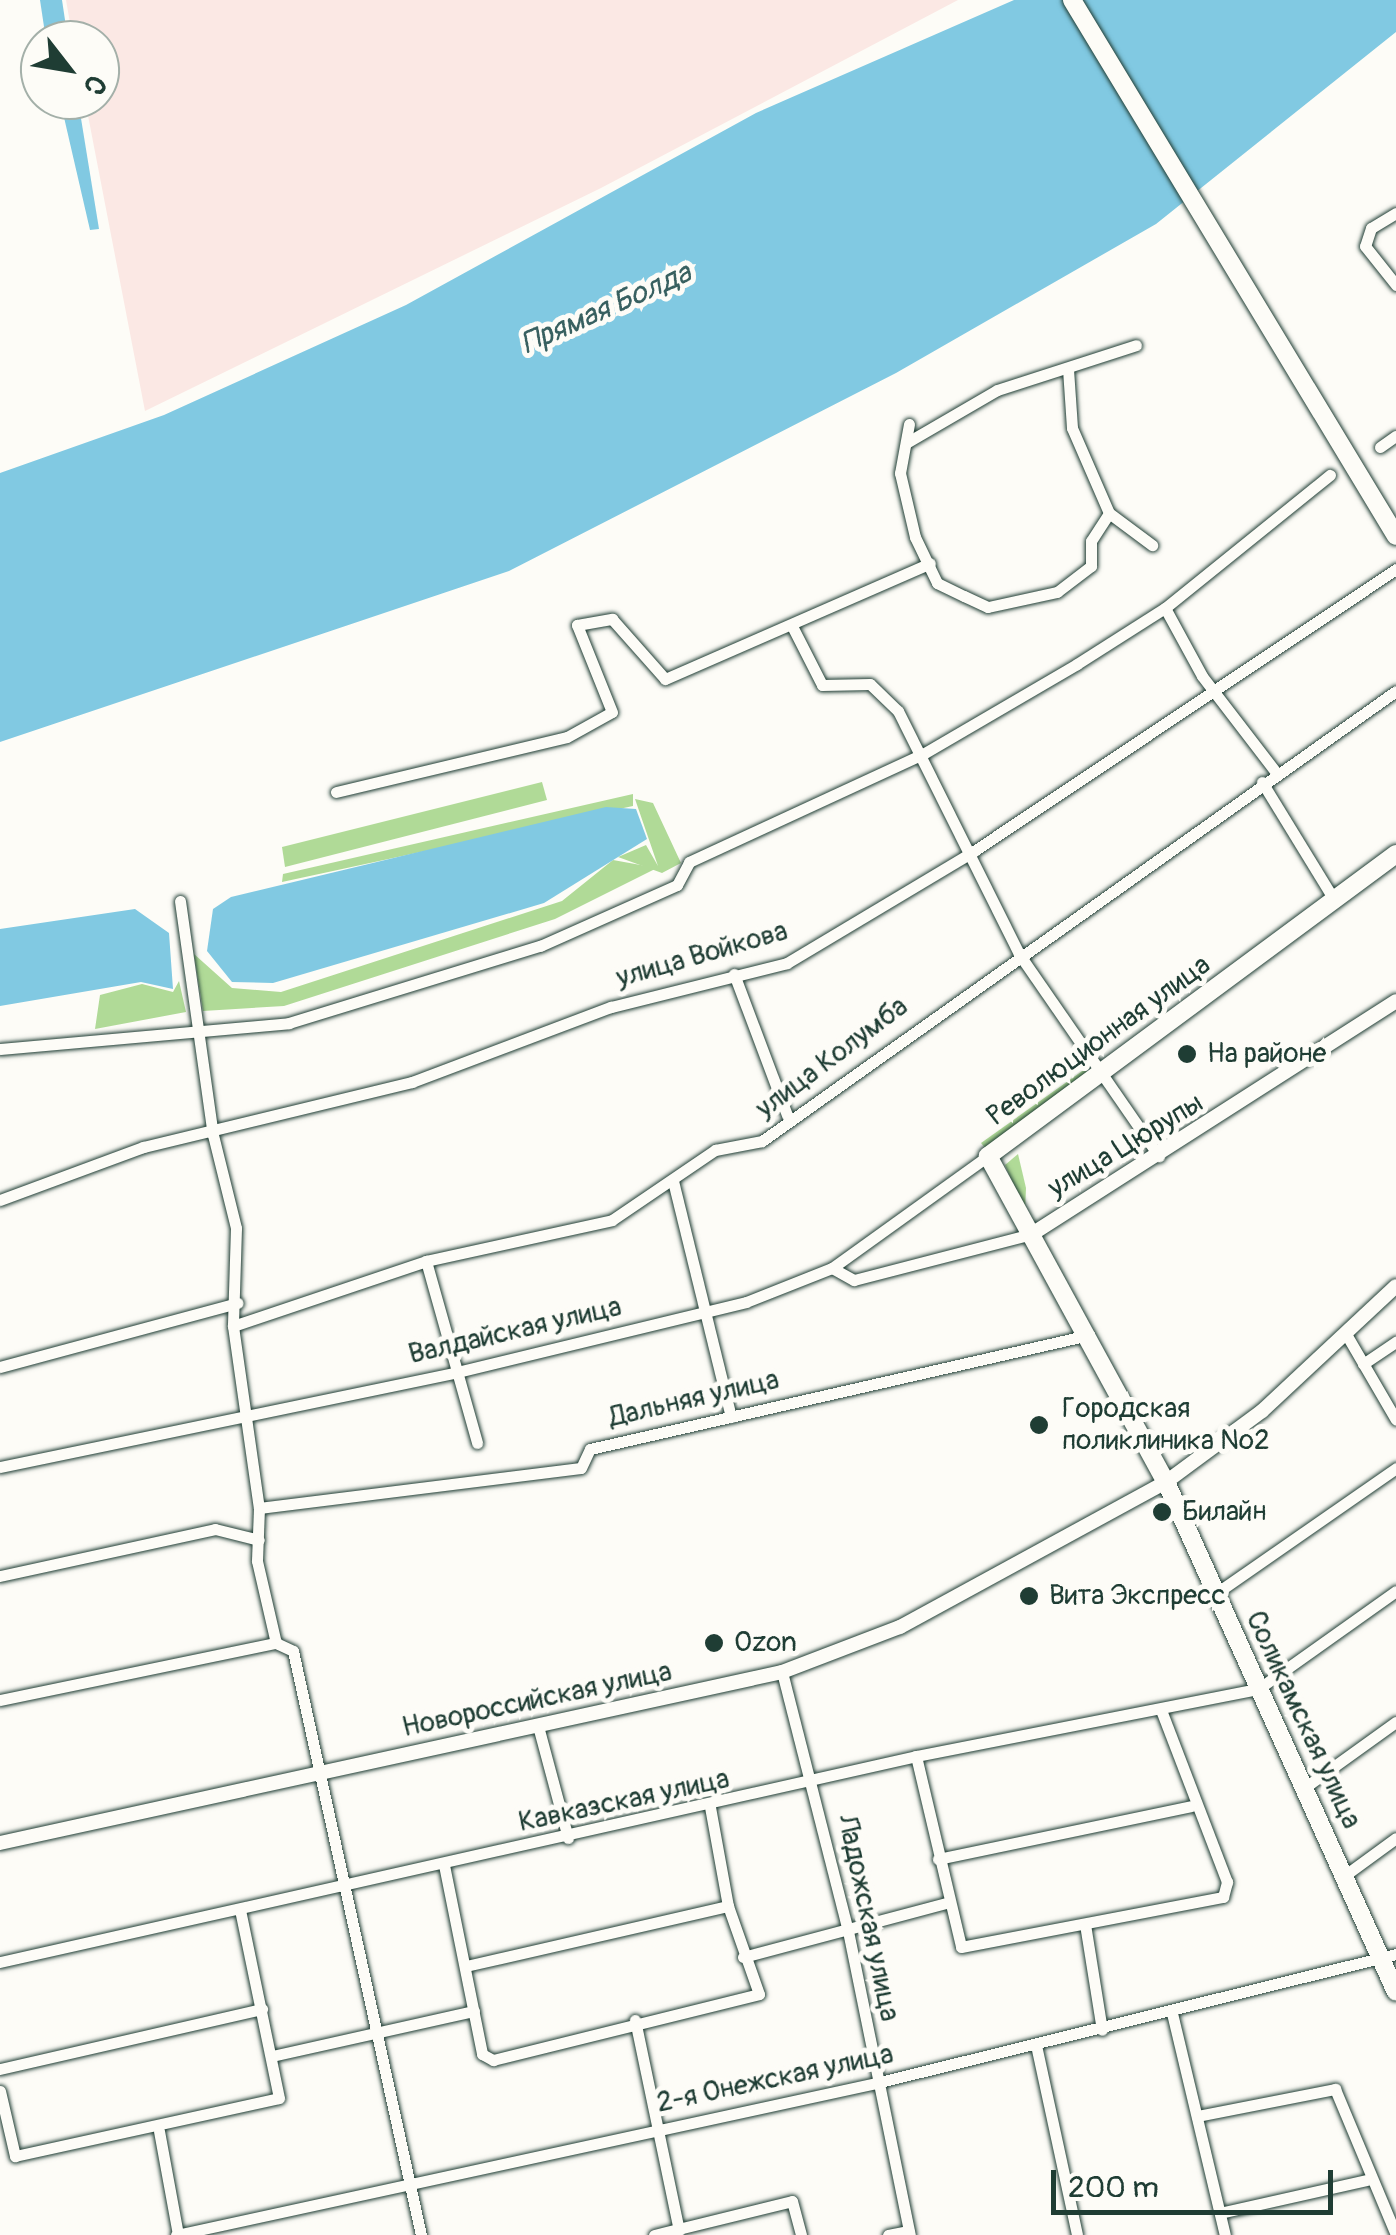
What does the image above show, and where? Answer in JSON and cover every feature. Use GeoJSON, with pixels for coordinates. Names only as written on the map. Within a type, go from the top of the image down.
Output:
{"type":"FeatureCollection","features":[{"type":"Feature","properties":{"kind":"main road"},"geometry":{"type":"LineString","coordinates":[[1072,0],[1257,298],[1396,536]]}},
{"type":"Feature","properties":{"kind":"main road","name":"Революционная улица"},"geometry":{"type":"LineString","coordinates":[[988,1156],[1101,1077],[1396,854]]}},
{"type":"Feature","properties":{"kind":"main road","name":"Соликамская улица"},"geometry":{"type":"LineString","coordinates":[[988,1156],[1091,1334],[1166,1482],[1344,1876],[1390,1959],[1396,1992]]}},
{"type":"Feature","properties":{"kind":"street"},"geometry":{"type":"LineString","coordinates":[[1396,213],[1371,228],[1365,246],[1396,285]]}},
{"type":"Feature","properties":{"kind":"street"},"geometry":{"type":"LineString","coordinates":[[906,443],[997,390],[1136,344]]}},
{"type":"Feature","properties":{"kind":"street"},"geometry":{"type":"LineString","coordinates":[[1068,369],[1072,428],[1109,513],[1152,545]]}},
{"type":"Feature","properties":{"kind":"street"},"geometry":{"type":"LineString","coordinates":[[909,424],[900,473],[937,584],[988,607],[1057,592],[1091,566],[1091,541],[1109,513]]}},
{"type":"Feature","properties":{"kind":"street"},"geometry":{"type":"LineString","coordinates":[[1380,447],[1396,436]]}},
{"type":"Feature","properties":{"kind":"street"},"geometry":{"type":"LineString","coordinates":[[0,1049],[197,1026],[288,1023],[540,946],[677,885],[689,862],[923,754],[1165,608],[1330,475]]}},
{"type":"Feature","properties":{"kind":"street"},"geometry":{"type":"LineString","coordinates":[[336,792],[567,737],[612,712],[577,625],[612,619],[666,679],[930,563]]}},
{"type":"Feature","properties":{"kind":"street","name":"улица Войкова"},"geometry":{"type":"LineString","coordinates":[[0,1200],[143,1147],[212,1135],[412,1082],[611,1007],[787,963],[974,851],[1396,569]]}},
{"type":"Feature","properties":{"kind":"street"},"geometry":{"type":"LineString","coordinates":[[1165,608],[1216,690],[1274,771]]}},
{"type":"Feature","properties":{"kind":"street"},"geometry":{"type":"LineString","coordinates":[[792,626],[822,685],[870,684],[923,754],[974,851],[1018,954],[1159,1156]]}},
{"type":"Feature","properties":{"kind":"street","name":"улица Колумба"},"geometry":{"type":"LineString","coordinates":[[233,1326],[426,1261],[612,1220],[714,1150],[762,1142],[787,1116],[1274,771],[1396,692]]}},
{"type":"Feature","properties":{"kind":"street"},"geometry":{"type":"LineString","coordinates":[[1262,782],[1336,901]]}},
{"type":"Feature","properties":{"kind":"street"},"geometry":{"type":"LineString","coordinates":[[180,901],[212,1135],[236,1228],[238,1303],[233,1326],[242,1417],[259,1508],[258,1540],[276,1643]]}},
{"type":"Feature","properties":{"kind":"street"},"geometry":{"type":"LineString","coordinates":[[734,974],[787,1116]]}},
{"type":"Feature","properties":{"kind":"street","name":"улица Цюрупы"},"geometry":{"type":"LineString","coordinates":[[1032,1234],[1396,1001]]}},
{"type":"Feature","properties":{"kind":"street","name":"Революционная улица"},"geometry":{"type":"LineString","coordinates":[[832,1268],[988,1156]]}},
{"type":"Feature","properties":{"kind":"street"},"geometry":{"type":"LineString","coordinates":[[673,1181],[700,1312],[731,1417]]}},
{"type":"Feature","properties":{"kind":"street","name":"Валдайская улица"},"geometry":{"type":"LineString","coordinates":[[0,1467],[457,1372],[700,1312],[832,1268],[854,1280],[1032,1234]]}},
{"type":"Feature","properties":{"kind":"street"},"geometry":{"type":"LineString","coordinates":[[426,1261],[477,1444]]}},
{"type":"Feature","properties":{"kind":"street","name":"Новороссийская улица"},"geometry":{"type":"LineString","coordinates":[[0,1843],[782,1672],[1020,1569],[1166,1482],[1346,1334],[1396,1286]]}},
{"type":"Feature","properties":{"kind":"street"},"geometry":{"type":"LineString","coordinates":[[0,1367],[238,1303]]}},
{"type":"Feature","properties":{"kind":"street","name":"Дальняя улица"},"geometry":{"type":"LineString","coordinates":[[259,1508],[580,1468],[590,1449],[1091,1334]]}},
{"type":"Feature","properties":{"kind":"street"},"geometry":{"type":"LineString","coordinates":[[1346,1334],[1396,1420]]}},
{"type":"Feature","properties":{"kind":"street"},"geometry":{"type":"LineString","coordinates":[[1363,1364],[1396,1342]]}},
{"type":"Feature","properties":{"kind":"street"},"geometry":{"type":"LineString","coordinates":[[1215,1594],[1396,1468]]}},
{"type":"Feature","properties":{"kind":"street"},"geometry":{"type":"LineString","coordinates":[[0,1576],[216,1529],[258,1540]]}},
{"type":"Feature","properties":{"kind":"street"},"geometry":{"type":"LineString","coordinates":[[1258,1689],[1396,1591]]}},
{"type":"Feature","properties":{"kind":"street"},"geometry":{"type":"LineString","coordinates":[[0,1700],[276,1643],[293,1652],[421,2235]]}},
{"type":"Feature","properties":{"kind":"street","name":"Ладожская улица"},"geometry":{"type":"LineString","coordinates":[[782,1672],[848,1931],[909,2233]]}},
{"type":"Feature","properties":{"kind":"street","name":"Кавказская улица"},"geometry":{"type":"LineString","coordinates":[[0,1962],[813,1785],[916,1756],[1258,1689]]}},
{"type":"Feature","properties":{"kind":"street"},"geometry":{"type":"LineString","coordinates":[[916,1756],[961,1948],[1223,1897],[1227,1882],[1191,1806],[1161,1710]]}},
{"type":"Feature","properties":{"kind":"street"},"geometry":{"type":"LineString","coordinates":[[1304,1788],[1396,1722]]}},
{"type":"Feature","properties":{"kind":"street"},"geometry":{"type":"LineString","coordinates":[[538,1726],[568,1838]]}},
{"type":"Feature","properties":{"kind":"street"},"geometry":{"type":"LineString","coordinates":[[938,1858],[1191,1806]]}},
{"type":"Feature","properties":{"kind":"street"},"geometry":{"type":"LineString","coordinates":[[444,1865],[482,2054],[493,2060],[635,2020],[759,1994],[728,1906],[710,1807]]}},
{"type":"Feature","properties":{"kind":"street"},"geometry":{"type":"LineString","coordinates":[[1344,1876],[1396,1838]]}},
{"type":"Feature","properties":{"kind":"street"},"geometry":{"type":"LineString","coordinates":[[743,1956],[949,1902]]}},
{"type":"Feature","properties":{"kind":"street"},"geometry":{"type":"LineString","coordinates":[[466,1966],[728,1906]]}},
{"type":"Feature","properties":{"kind":"street"},"geometry":{"type":"LineString","coordinates":[[0,2091],[15,2156],[159,2131],[279,2098],[240,1910]]}},
{"type":"Feature","properties":{"kind":"street"},"geometry":{"type":"LineString","coordinates":[[1085,1924],[1102,2030]]}},
{"type":"Feature","properties":{"kind":"street","name":"2-я Онежская улица"},"geometry":{"type":"LineString","coordinates":[[181,2234],[876,2083],[1390,1959]]}},
{"type":"Feature","properties":{"kind":"street"},"geometry":{"type":"LineString","coordinates":[[0,2068],[262,2009]]}},
{"type":"Feature","properties":{"kind":"street"},"geometry":{"type":"LineString","coordinates":[[272,2056],[474,2011]]}},
{"type":"Feature","properties":{"kind":"street"},"geometry":{"type":"LineString","coordinates":[[1172,2013],[1226,2235]]}},
{"type":"Feature","properties":{"kind":"street"},"geometry":{"type":"LineString","coordinates":[[635,2020],[662,2130],[679,2230]]}},
{"type":"Feature","properties":{"kind":"street"},"geometry":{"type":"LineString","coordinates":[[1036,2045],[1077,2235]]}},
{"type":"Feature","properties":{"kind":"street"},"geometry":{"type":"LineString","coordinates":[[1197,2116],[1335,2089],[1366,2180],[1396,2235]]}},
{"type":"Feature","properties":{"kind":"street"},"geometry":{"type":"LineString","coordinates":[[159,2131],[181,2234]]}},
{"type":"Feature","properties":{"kind":"street"},"geometry":{"type":"LineString","coordinates":[[1220,2213],[1366,2180]]}},
{"type":"Feature","properties":{"kind":"street"},"geometry":{"type":"LineString","coordinates":[[654,2235],[792,2201],[801,2235]]}},
{"type":"Feature","properties":{"kind":"street"},"geometry":{"type":"LineString","coordinates":[[888,2235],[909,2233]]}},
{"type":"Feature","properties":{"kind":"shaded area"},"geometry":{"type":"Polygon","coordinates":[[[66,0],[958,0],[601,188],[145,411],[89,120],[120,120],[120,20],[70,20],[66,0]]]}},
{"type":"Feature","properties":{"kind":"green space"},"geometry":{"type":"Polygon","coordinates":[[[542,782],[547,800],[285,867],[282,847],[542,782]]]}},
{"type":"Feature","properties":{"kind":"green space"},"geometry":{"type":"Polygon","coordinates":[[[633,794],[633,806],[282,882],[283,874],[633,794]]]}},
{"type":"Feature","properties":{"kind":"green space"},"geometry":{"type":"Polygon","coordinates":[[[635,799],[653,803],[681,863],[662,873],[618,857],[646,845],[658,866],[635,799]]]}},
{"type":"Feature","properties":{"kind":"green space"},"geometry":{"type":"Polygon","coordinates":[[[613,860],[657,868],[555,919],[284,1006],[203,1011],[194,954],[232,988],[281,992],[562,901],[613,860]]]}},
{"type":"Feature","properties":{"kind":"green space"},"geometry":{"type":"Polygon","coordinates":[[[179,981],[186,1012],[95,1029],[100,995],[142,984],[173,992],[179,981]]]}},
{"type":"Feature","properties":{"kind":"green space"},"geometry":{"type":"Polygon","coordinates":[[[1085,1069],[1089,1075],[987,1150],[981,1143],[1085,1069]]]}},
{"type":"Feature","properties":{"kind":"green space"},"geometry":{"type":"Polygon","coordinates":[[[1018,1154],[1026,1188],[1025,1211],[1005,1165],[1018,1154]]]}},
{"type":"Feature","properties":{"kind":"water"},"geometry":{"type":"Polygon","coordinates":[[[40,0],[62,0],[65,20],[43,20],[40,0]]]}},
{"type":"Feature","properties":{"kind":"water","name":"Прямая Болда"},"geometry":{"type":"Polygon","coordinates":[[[1014,0],[1396,0],[1396,32],[1156,224],[896,373],[509,571],[0,742],[0,473],[164,415],[406,305],[756,113],[1014,0]]]}},
{"type":"Feature","properties":{"kind":"water"},"geometry":{"type":"Polygon","coordinates":[[[65,120],[81,120],[99,229],[90,230],[65,120]]]}},
{"type":"Feature","properties":{"kind":"water"},"geometry":{"type":"Polygon","coordinates":[[[606,807],[636,809],[647,839],[544,903],[273,983],[232,982],[207,951],[213,909],[231,897],[606,807]]]}},
{"type":"Feature","properties":{"kind":"water"},"geometry":{"type":"Polygon","coordinates":[[[135,909],[169,933],[173,989],[141,982],[0,1006],[0,929],[135,909]]]}},
{"type":"Feature","properties":{"kind":"place","name":"На районе"},"geometry":{"type":"Point","coordinates":[1187,1054]}},
{"type":"Feature","properties":{"kind":"place","name":"Городская поликлиника №2"},"geometry":{"type":"Point","coordinates":[1039,1425]}},
{"type":"Feature","properties":{"kind":"place","name":"Билайн"},"geometry":{"type":"Point","coordinates":[1162,1512]}},
{"type":"Feature","properties":{"kind":"place","name":"Вита Экспресс"},"geometry":{"type":"Point","coordinates":[1029,1596]}},
{"type":"Feature","properties":{"kind":"place","name":"Ozon"},"geometry":{"type":"Point","coordinates":[714,1643]}}]}
